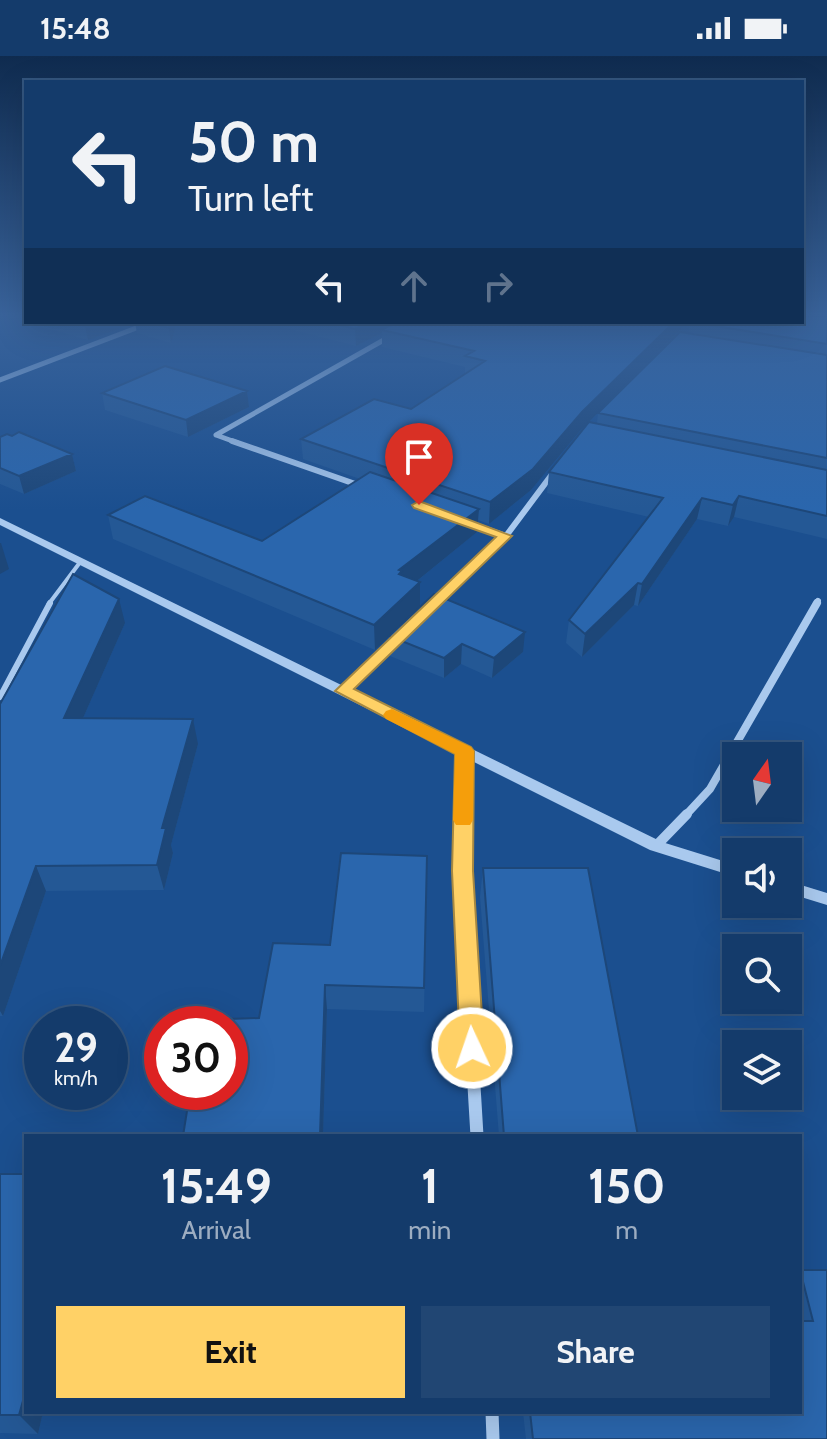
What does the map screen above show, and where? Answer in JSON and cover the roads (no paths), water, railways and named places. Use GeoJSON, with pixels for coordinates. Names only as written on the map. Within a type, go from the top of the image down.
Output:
{"type":"FeatureCollection","features":[{"type":"Feature","properties":{"kind":"street"},"geometry":{"type":"LineString","coordinates":[[312,381],[216,435],[375,490]]}},
{"type":"Feature","properties":{"kind":"street"},"geometry":{"type":"LineString","coordinates":[[430,608],[506,536],[564,460]]}},
{"type":"Feature","properties":{"kind":"street"},"geometry":{"type":"LineString","coordinates":[[0,521],[656,846],[722,867]]}},
{"type":"Feature","properties":{"kind":"street"},"geometry":{"type":"LineString","coordinates":[[462,521],[506,536]]}},
{"type":"Feature","properties":{"kind":"street"},"geometry":{"type":"LineString","coordinates":[[656,846],[710,789],[818,601]]}},
{"type":"Feature","properties":{"kind":"street"},"geometry":{"type":"LineString","coordinates":[[343,691],[397,639]]}},
{"type":"Feature","properties":{"kind":"street"},"geometry":{"type":"LineString","coordinates":[[464,751],[463,871],[477,1134]]}},
{"type":"Feature","properties":{"kind":"street"},"geometry":{"type":"LineString","coordinates":[[802,891],[827,899]]}},
{"type":"Feature","properties":{"kind":"street"},"geometry":{"type":"LineString","coordinates":[[492,1414],[493,1439]]}},
{"type":"Feature","properties":{"kind":"lane"},"geometry":{"type":"LineString","coordinates":[[0,697],[47,607],[81,561]]}}]}
